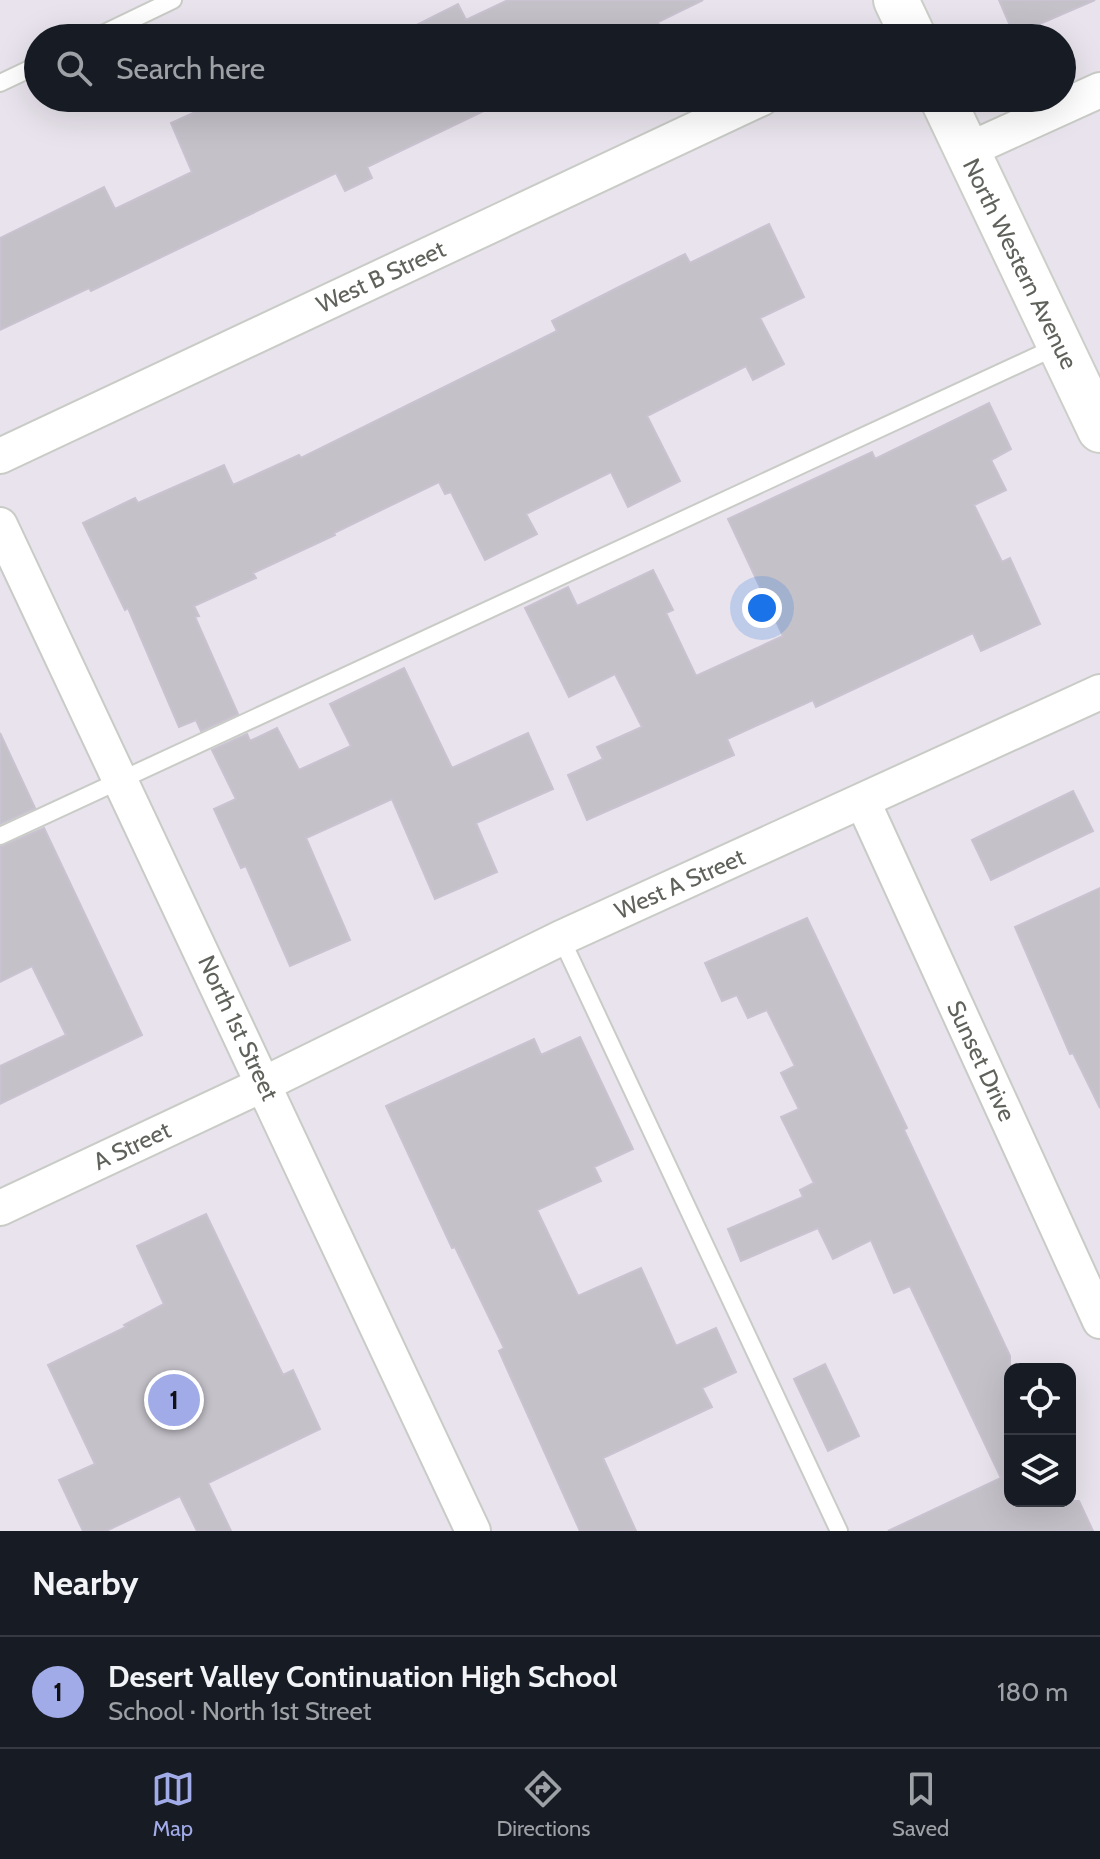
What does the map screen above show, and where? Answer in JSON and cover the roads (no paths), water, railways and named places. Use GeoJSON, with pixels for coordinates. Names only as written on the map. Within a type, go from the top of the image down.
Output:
{"type":"FeatureCollection","features":[{"type":"Feature","properties":{"kind":"main road","name":"North Western Avenue"},"geometry":{"type":"LineString","coordinates":[[948,112],[1100,430]]}},
{"type":"Feature","properties":{"kind":"street"},"geometry":{"type":"LineString","coordinates":[[1076,101],[1100,90]]}},
{"type":"Feature","properties":{"kind":"street","name":"West B Street"},"geometry":{"type":"LineString","coordinates":[[0,456],[732,112]]}},
{"type":"Feature","properties":{"kind":"street"},"geometry":{"type":"LineString","coordinates":[[966,151],[1052,112]]}},
{"type":"Feature","properties":{"kind":"street","name":"North 1st Street"},"geometry":{"type":"LineString","coordinates":[[0,525],[473,1531]]}},
{"type":"Feature","properties":{"kind":"street","name":"West A Street"},"geometry":{"type":"LineString","coordinates":[[264,1084],[561,938],[1100,692]]}},
{"type":"Feature","properties":{"kind":"street","name":"Sunset Drive"},"geometry":{"type":"LineString","coordinates":[[863,802],[1100,1321]]}},
{"type":"Feature","properties":{"kind":"street","name":"A Street"},"geometry":{"type":"LineString","coordinates":[[0,1208],[264,1084]]}},
{"type":"Feature","properties":{"kind":"lane"},"geometry":{"type":"LineString","coordinates":[[123,24],[173,0]]}},
{"type":"Feature","properties":{"kind":"lane"},"geometry":{"type":"LineString","coordinates":[[0,83],[24,72]]}},
{"type":"Feature","properties":{"kind":"lane"},"geometry":{"type":"LineString","coordinates":[[0,836],[1059,345]]}},
{"type":"Feature","properties":{"kind":"lane"},"geometry":{"type":"LineString","coordinates":[[561,938],[839,1531]]}},
{"type":"Feature","properties":{"kind":"place","name":"Desert Valley Continuation High School"},"geometry":{"type":"Point","coordinates":[174,1400]}}]}
